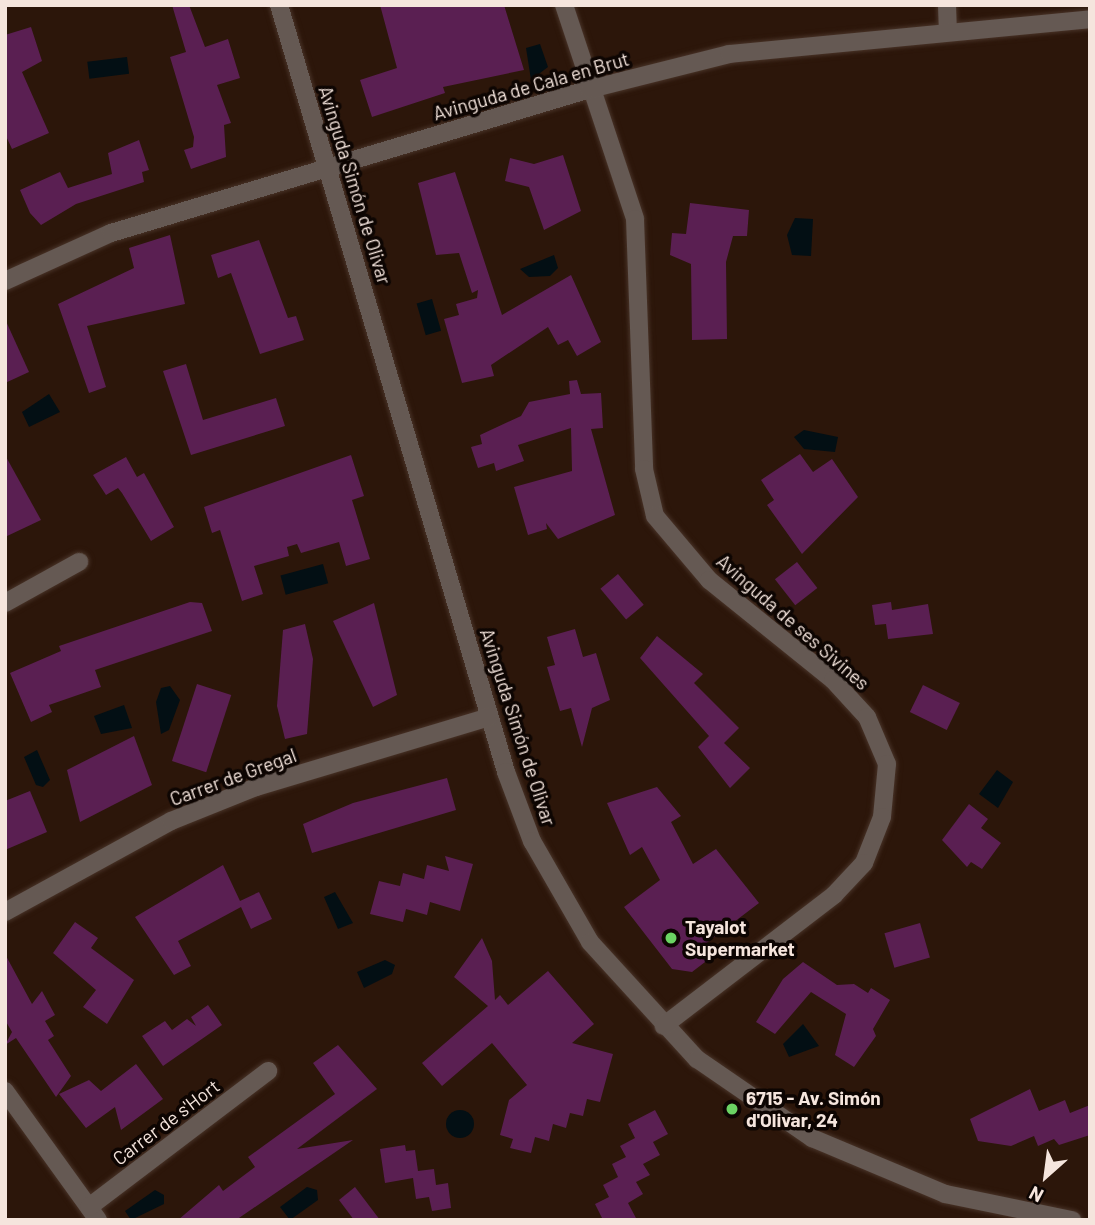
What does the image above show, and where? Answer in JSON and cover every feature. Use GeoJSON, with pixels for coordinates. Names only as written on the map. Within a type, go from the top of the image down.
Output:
{"type":"FeatureCollection","features":[{"type":"Feature","properties":{"kind":"street","name":"Avinguda Simón de Olivar"},"geometry":{"type":"LineString","coordinates":[[279,5],[489,716],[532,841],[561,898],[627,989],[663,1026],[765,1110],[849,1155],[945,1194],[1072,1220]]}},
{"type":"Feature","properties":{"kind":"street","name":"Avinguda de ses Sivines"},"geometry":{"type":"LineString","coordinates":[[564,5],[590,89],[624,172],[635,219],[644,469],[655,516],[709,580],[833,680],[867,717],[887,764],[882,817],[864,863],[834,895],[663,1026]]}},
{"type":"Feature","properties":{"kind":"street"},"geometry":{"type":"LineString","coordinates":[[947,5],[947,31]]}},
{"type":"Feature","properties":{"kind":"street","name":"Avinguda de Cala en Brut"},"geometry":{"type":"LineString","coordinates":[[5,281],[111,233],[590,89],[729,54],[1090,19]]}},
{"type":"Feature","properties":{"kind":"street"},"geometry":{"type":"LineString","coordinates":[[5,603],[79,562]]}},
{"type":"Feature","properties":{"kind":"street","name":"Carrer de Gregal"},"geometry":{"type":"LineString","coordinates":[[5,912],[171,821],[256,787],[489,716]]}},
{"type":"Feature","properties":{"kind":"street","name":"Carrer de s'Hort"},"geometry":{"type":"LineString","coordinates":[[94,1213],[268,1071]]}},
{"type":"Feature","properties":{"kind":"street"},"geometry":{"type":"LineString","coordinates":[[5,1091],[94,1213]]}},
{"type":"Feature","properties":{"kind":"shaded area"},"geometry":{"type":"Polygon","coordinates":[[[540,44],[548,67],[531,80],[526,48],[540,44]]]}},
{"type":"Feature","properties":{"kind":"shaded area"},"geometry":{"type":"Polygon","coordinates":[[[127,57],[129,74],[89,79],[87,62],[127,57]]]}},
{"type":"Feature","properties":{"kind":"shaded area"},"geometry":{"type":"Polygon","coordinates":[[[795,218],[813,219],[811,256],[792,255],[787,235],[795,218]]]}},
{"type":"Feature","properties":{"kind":"shaded area"},"geometry":{"type":"Polygon","coordinates":[[[554,255],[558,268],[550,276],[529,277],[520,269],[554,255]]]}},
{"type":"Feature","properties":{"kind":"shaded area"},"geometry":{"type":"Polygon","coordinates":[[[432,299],[441,331],[426,335],[417,303],[432,299]]]}},
{"type":"Feature","properties":{"kind":"shaded area"},"geometry":{"type":"Polygon","coordinates":[[[49,394],[60,412],[29,427],[22,412],[49,394]]]}},
{"type":"Feature","properties":{"kind":"shaded area"},"geometry":{"type":"Polygon","coordinates":[[[804,430],[838,437],[835,452],[804,449],[794,437],[804,430]]]}},
{"type":"Feature","properties":{"kind":"shaded area"},"geometry":{"type":"Polygon","coordinates":[[[323,564],[328,583],[286,595],[280,575],[323,564]]]}},
{"type":"Feature","properties":{"kind":"shaded area"},"geometry":{"type":"Polygon","coordinates":[[[170,686],[180,700],[169,730],[161,734],[156,702],[161,688],[170,686]]]}},
{"type":"Feature","properties":{"kind":"shaded area"},"geometry":{"type":"Polygon","coordinates":[[[124,705],[132,728],[101,734],[94,716],[124,705]]]}},
{"type":"Feature","properties":{"kind":"shaded area"},"geometry":{"type":"Polygon","coordinates":[[[37,750],[50,780],[43,787],[36,785],[24,757],[37,750]]]}},
{"type":"Feature","properties":{"kind":"shaded area"},"geometry":{"type":"Polygon","coordinates":[[[997,770],[1013,782],[998,808],[979,794],[997,770]]]}},
{"type":"Feature","properties":{"kind":"shaded area"},"geometry":{"type":"Polygon","coordinates":[[[335,892],[353,923],[338,929],[324,897],[335,892]]]}},
{"type":"Feature","properties":{"kind":"shaded area"},"geometry":{"type":"Polygon","coordinates":[[[385,960],[395,965],[392,974],[364,988],[357,972],[385,960]]]}},
{"type":"Feature","properties":{"kind":"shaded area"},"geometry":{"type":"Polygon","coordinates":[[[803,1024],[819,1046],[789,1057],[783,1044],[803,1024]]]}},
{"type":"Feature","properties":{"kind":"shaded area"},"geometry":{"type":"Polygon","coordinates":[[[460,1110],[470,1114],[474,1124],[470,1134],[460,1138],[450,1134],[446,1124],[450,1114],[460,1110]]]}},
{"type":"Feature","properties":{"kind":"shaded area"},"geometry":{"type":"Polygon","coordinates":[[[307,1187],[317,1190],[318,1200],[290,1220],[280,1207],[307,1187]]]}},
{"type":"Feature","properties":{"kind":"shaded area"},"geometry":{"type":"Polygon","coordinates":[[[155,1190],[164,1195],[164,1204],[131,1220],[125,1211],[155,1190]]]}},
{"type":"Feature","properties":{"kind":"building"},"geometry":{"type":"Polygon","coordinates":[[[172,5],[189,5],[205,47],[228,39],[240,78],[217,85],[231,123],[224,125],[226,157],[191,169],[184,150],[193,147],[194,137],[170,57],[186,52],[172,5]]]}},
{"type":"Feature","properties":{"kind":"building"},"geometry":{"type":"Polygon","coordinates":[[[380,5],[504,5],[524,70],[443,87],[445,93],[372,117],[360,80],[397,68],[380,5]]]}},
{"type":"Feature","properties":{"kind":"building"},"geometry":{"type":"Polygon","coordinates":[[[31,27],[42,61],[22,72],[49,133],[12,149],[5,134],[5,35],[31,27]]]}},
{"type":"Feature","properties":{"kind":"building"},"geometry":{"type":"Polygon","coordinates":[[[139,140],[149,170],[142,172],[144,182],[76,204],[41,225],[30,213],[20,190],[60,172],[68,188],[112,174],[108,153],[139,140]]]}},
{"type":"Feature","properties":{"kind":"building"},"geometry":{"type":"Polygon","coordinates":[[[563,155],[581,211],[544,230],[529,187],[505,181],[510,158],[534,164],[563,155]]]}},
{"type":"Feature","properties":{"kind":"building"},"geometry":{"type":"Polygon","coordinates":[[[455,172],[502,315],[571,275],[601,342],[577,356],[568,340],[558,345],[548,327],[491,365],[494,376],[462,383],[444,319],[459,315],[456,304],[477,298],[478,290],[472,293],[459,253],[436,255],[418,183],[455,172]]]}},
{"type":"Feature","properties":{"kind":"building"},"geometry":{"type":"Polygon","coordinates":[[[690,203],[749,210],[747,236],[733,236],[726,262],[727,339],[692,340],[691,264],[670,255],[672,233],[686,234],[690,203]]]}},
{"type":"Feature","properties":{"kind":"building"},"geometry":{"type":"Polygon","coordinates":[[[170,235],[185,304],[87,326],[106,387],[89,393],[58,304],[134,268],[129,248],[170,235]]]}},
{"type":"Feature","properties":{"kind":"building"},"geometry":{"type":"Polygon","coordinates":[[[259,240],[288,318],[296,316],[304,340],[260,354],[231,273],[218,278],[211,255],[259,240]]]}},
{"type":"Feature","properties":{"kind":"building"},"geometry":{"type":"Polygon","coordinates":[[[5,319],[29,372],[5,383],[5,319]]]}},
{"type":"Feature","properties":{"kind":"building"},"geometry":{"type":"Polygon","coordinates":[[[186,364],[203,420],[276,398],[285,426],[191,455],[163,371],[186,364]]]}},
{"type":"Feature","properties":{"kind":"building"},"geometry":{"type":"Polygon","coordinates":[[[577,380],[581,394],[601,393],[603,428],[591,429],[615,515],[558,539],[546,523],[547,529],[528,535],[514,487],[572,471],[571,428],[518,445],[524,461],[496,471],[494,463],[478,468],[471,447],[482,444],[480,435],[521,416],[529,402],[570,394],[569,381],[577,380]]]}},
{"type":"Feature","properties":{"kind":"building"},"geometry":{"type":"Polygon","coordinates":[[[800,454],[813,472],[832,459],[858,497],[802,554],[767,505],[774,500],[761,480],[800,454]]]}},
{"type":"Feature","properties":{"kind":"building"},"geometry":{"type":"Polygon","coordinates":[[[5,455],[41,520],[5,537],[5,455]]]}},
{"type":"Feature","properties":{"kind":"building"},"geometry":{"type":"Polygon","coordinates":[[[351,455],[364,496],[352,500],[370,559],[346,566],[339,542],[301,553],[297,544],[287,547],[289,556],[254,566],[263,594],[242,601],[220,530],[212,533],[204,507],[351,455]]]}},
{"type":"Feature","properties":{"kind":"building"},"geometry":{"type":"Polygon","coordinates":[[[126,457],[137,477],[144,473],[174,527],[151,541],[118,488],[106,495],[93,475],[126,457]]]}},
{"type":"Feature","properties":{"kind":"building"},"geometry":{"type":"Polygon","coordinates":[[[797,562],[817,588],[795,605],[775,579],[797,562]]]}},
{"type":"Feature","properties":{"kind":"building"},"geometry":{"type":"Polygon","coordinates":[[[618,574],[644,605],[626,619],[600,589],[618,574]]]}},
{"type":"Feature","properties":{"kind":"building"},"geometry":{"type":"Polygon","coordinates":[[[190,602],[202,603],[212,631],[95,670],[101,687],[49,705],[52,712],[31,722],[10,673],[61,651],[59,646],[190,602]]]}},
{"type":"Feature","properties":{"kind":"building"},"geometry":{"type":"Polygon","coordinates":[[[891,602],[892,610],[928,604],[933,634],[888,639],[886,624],[875,625],[872,605],[891,602]]]}},
{"type":"Feature","properties":{"kind":"building"},"geometry":{"type":"Polygon","coordinates":[[[374,603],[397,695],[373,707],[333,621],[374,603]]]}},
{"type":"Feature","properties":{"kind":"building"},"geometry":{"type":"Polygon","coordinates":[[[305,624],[313,659],[307,734],[285,739],[277,706],[283,630],[305,624]]]}},
{"type":"Feature","properties":{"kind":"building"},"geometry":{"type":"Polygon","coordinates":[[[575,629],[583,657],[596,653],[610,700],[592,708],[582,747],[571,708],[560,711],[547,667],[555,665],[547,637],[575,629]]]}},
{"type":"Feature","properties":{"kind":"building"},"geometry":{"type":"Polygon","coordinates":[[[657,636],[703,674],[694,683],[739,728],[724,743],[750,768],[730,788],[698,747],[709,736],[640,658],[657,636]]]}},
{"type":"Feature","properties":{"kind":"building"},"geometry":{"type":"Polygon","coordinates":[[[197,684],[231,695],[206,772],[172,761],[197,684]]]}},
{"type":"Feature","properties":{"kind":"building"},"geometry":{"type":"Polygon","coordinates":[[[923,685],[960,703],[947,730],[910,712],[923,685]]]}},
{"type":"Feature","properties":{"kind":"building"},"geometry":{"type":"Polygon","coordinates":[[[134,736],[152,785],[80,822],[67,770],[134,736]]]}},
{"type":"Feature","properties":{"kind":"building"},"geometry":{"type":"Polygon","coordinates":[[[447,778],[456,810],[312,853],[303,824],[353,803],[447,778]]]}},
{"type":"Feature","properties":{"kind":"building"},"geometry":{"type":"Polygon","coordinates":[[[657,787],[681,816],[671,822],[693,864],[716,849],[759,903],[700,948],[709,959],[692,972],[672,969],[624,907],[660,880],[642,847],[630,855],[607,803],[657,787]]]}},
{"type":"Feature","properties":{"kind":"building"},"geometry":{"type":"Polygon","coordinates":[[[30,791],[47,832],[5,850],[5,801],[30,791]]]}},
{"type":"Feature","properties":{"kind":"building"},"geometry":{"type":"Polygon","coordinates":[[[969,804],[988,819],[981,828],[1001,843],[982,869],[971,862],[967,867],[942,840],[969,804]]]}},
{"type":"Feature","properties":{"kind":"building"},"geometry":{"type":"Polygon","coordinates":[[[445,856],[473,864],[460,911],[430,902],[427,915],[406,909],[403,922],[370,914],[379,881],[400,886],[403,873],[424,879],[427,865],[449,871],[445,856]]]}},
{"type":"Feature","properties":{"kind":"building"},"geometry":{"type":"Polygon","coordinates":[[[223,865],[240,901],[259,892],[272,919],[251,929],[241,907],[178,941],[191,966],[174,975],[135,917],[223,865]]]}},
{"type":"Feature","properties":{"kind":"building"},"geometry":{"type":"Polygon","coordinates":[[[75,922],[98,938],[91,948],[134,980],[107,1024],[83,1007],[96,990],[53,953],[75,922]]]}},
{"type":"Feature","properties":{"kind":"building"},"geometry":{"type":"Polygon","coordinates":[[[920,923],[930,958],[894,968],[884,933],[920,923]]]}},
{"type":"Feature","properties":{"kind":"building"},"geometry":{"type":"Polygon","coordinates":[[[482,938],[492,961],[495,1000],[500,995],[508,1005],[548,971],[594,1024],[572,1043],[613,1054],[600,1102],[587,1099],[583,1116],[570,1113],[566,1128],[553,1124],[549,1141],[535,1137],[531,1153],[510,1148],[513,1139],[500,1135],[509,1100],[527,1085],[492,1043],[442,1086],[422,1063],[488,1006],[454,977],[482,938]]]}},
{"type":"Feature","properties":{"kind":"building"},"geometry":{"type":"Polygon","coordinates":[[[5,954],[32,1004],[42,991],[55,1015],[45,1021],[54,1036],[48,1040],[71,1076],[56,1097],[16,1038],[5,1045],[12,1032],[5,1020],[5,954]]]}},
{"type":"Feature","properties":{"kind":"building"},"geometry":{"type":"Polygon","coordinates":[[[803,962],[837,985],[854,984],[868,993],[871,988],[890,1000],[873,1029],[876,1036],[854,1067],[835,1055],[846,1014],[811,992],[775,1034],[756,1022],[783,979],[803,962]]]}},
{"type":"Feature","properties":{"kind":"building"},"geometry":{"type":"Polygon","coordinates":[[[208,1005],[222,1025],[163,1066],[142,1036],[165,1021],[172,1030],[187,1019],[196,1026],[191,1017],[208,1005]]]}},
{"type":"Feature","properties":{"kind":"building"},"geometry":{"type":"Polygon","coordinates":[[[338,1045],[377,1089],[297,1149],[353,1140],[236,1220],[178,1220],[219,1185],[223,1191],[255,1167],[248,1157],[335,1094],[313,1063],[338,1045]]]}},
{"type":"Feature","properties":{"kind":"building"},"geometry":{"type":"Polygon","coordinates":[[[136,1064],[163,1099],[121,1130],[115,1107],[86,1128],[59,1094],[89,1080],[101,1091],[136,1064]]]}},
{"type":"Feature","properties":{"kind":"building"},"geometry":{"type":"Polygon","coordinates":[[[1030,1089],[1039,1111],[1065,1100],[1070,1113],[1090,1105],[1090,1135],[1059,1145],[1054,1139],[1038,1146],[1034,1136],[1011,1146],[978,1141],[970,1119],[1030,1089]]]}},
{"type":"Feature","properties":{"kind":"building"},"geometry":{"type":"Polygon","coordinates":[[[655,1110],[668,1134],[653,1142],[660,1155],[643,1164],[650,1175],[636,1182],[643,1194],[628,1203],[637,1220],[603,1220],[595,1204],[609,1197],[603,1185],[618,1177],[612,1164],[626,1157],[620,1146],[635,1138],[628,1124],[655,1110]]]}},
{"type":"Feature","properties":{"kind":"building"},"geometry":{"type":"Polygon","coordinates":[[[405,1145],[406,1151],[415,1150],[418,1171],[434,1169],[436,1185],[448,1183],[451,1208],[432,1211],[429,1197],[416,1199],[413,1178],[385,1183],[380,1149],[405,1145]]]}},
{"type":"Feature","properties":{"kind":"building"},"geometry":{"type":"Polygon","coordinates":[[[355,1187],[380,1220],[354,1220],[339,1200],[355,1187]]]}},
{"type":"Feature","properties":{"kind":"place","name":"Tayalot Supermarket"},"geometry":{"type":"Point","coordinates":[671,938]}},
{"type":"Feature","properties":{"kind":"place","name":"6715 - Av. Simón d'Olivar, 24"},"geometry":{"type":"Point","coordinates":[732,1109]}}]}
